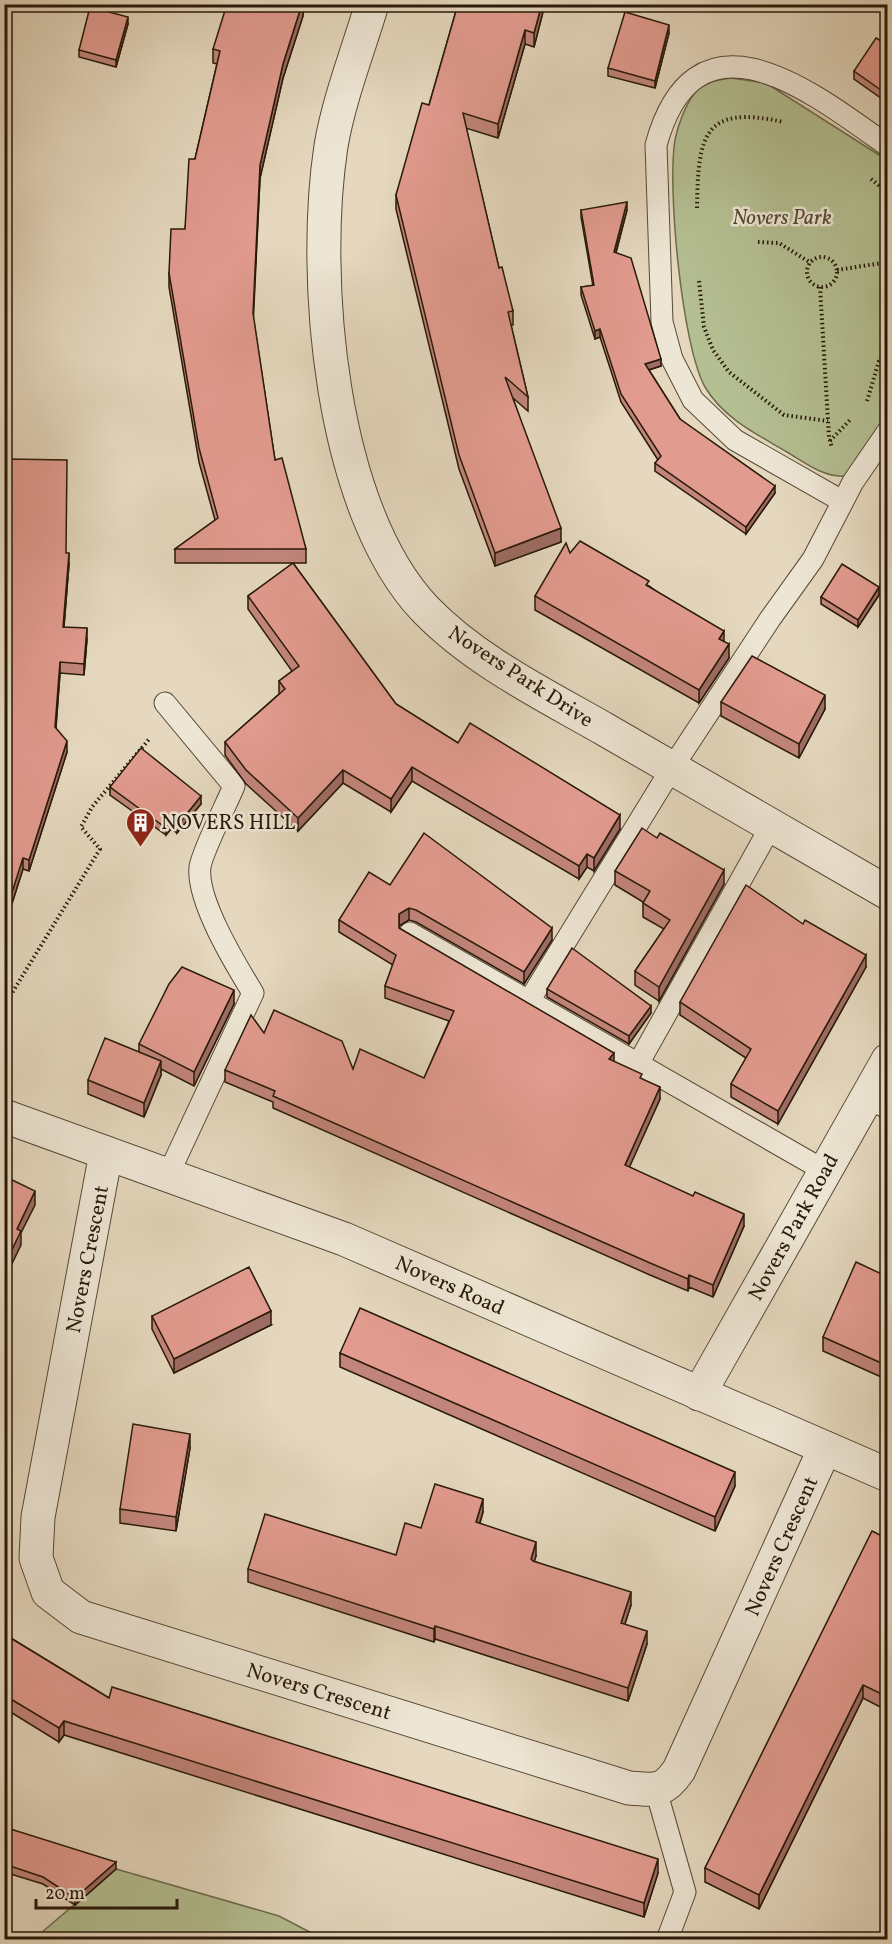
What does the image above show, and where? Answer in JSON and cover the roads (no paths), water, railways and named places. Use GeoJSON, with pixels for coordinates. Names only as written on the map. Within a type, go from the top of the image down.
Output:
{"type":"FeatureCollection","features":[{"type":"Feature","properties":{"kind":"street","name":"Novers Park Drive"},"geometry":{"type":"LineString","coordinates":[[372,4],[332,145],[325,210],[324,283],[333,379],[360,493],[381,546],[402,580],[423,607],[446,630],[510,674],[888,893]]}},
{"type":"Feature","properties":{"kind":"street","name":"Novers Park Road"},"geometry":{"type":"LineString","coordinates":[[699,1394],[825,1171],[877,1103],[888,1060]]}},
{"type":"Feature","properties":{"kind":"street","name":"Novers Road"},"geometry":{"type":"LineString","coordinates":[[4,1116],[344,1239],[888,1475]]}},
{"type":"Feature","properties":{"kind":"street","name":"Novers Crescent"},"geometry":{"type":"LineString","coordinates":[[106,1153],[38,1517],[36,1558],[48,1592],[81,1617],[629,1788],[656,1790],[669,1785],[679,1770],[825,1448]]}},
{"type":"Feature","properties":{"kind":"lane"},"geometry":{"type":"LineString","coordinates":[[842,501],[735,440],[693,400],[682,380],[672,359],[662,321],[656,146],[663,120],[681,88],[698,74],[719,67],[744,66],[769,74],[818,96],[888,146]]}},
{"type":"Feature","properties":{"kind":"lane"},"geometry":{"type":"LineString","coordinates":[[529,1001],[672,768],[770,619],[813,559],[853,482],[888,431]]}},
{"type":"Feature","properties":{"kind":"lane"},"geometry":{"type":"LineString","coordinates":[[168,708],[234,786],[200,866],[202,889],[228,953],[253,993],[168,1174]]}},
{"type":"Feature","properties":{"kind":"lane"},"geometry":{"type":"LineString","coordinates":[[638,1064],[771,826]]}},
{"type":"Feature","properties":{"kind":"lane"},"geometry":{"type":"LineString","coordinates":[[410,933],[825,1171]]}},
{"type":"Feature","properties":{"kind":"lane"},"geometry":{"type":"LineString","coordinates":[[656,1790],[685,1892],[667,1940]]}},
{"type":"Feature","properties":{"kind":"place","name":"NOVERS HILL"},"geometry":{"type":"Point","coordinates":[140,848]}},
{"type":"Feature","properties":{"kind":"park label","name":"Novers Park"},"geometry":{"type":"Point","coordinates":[782,217]}}]}
